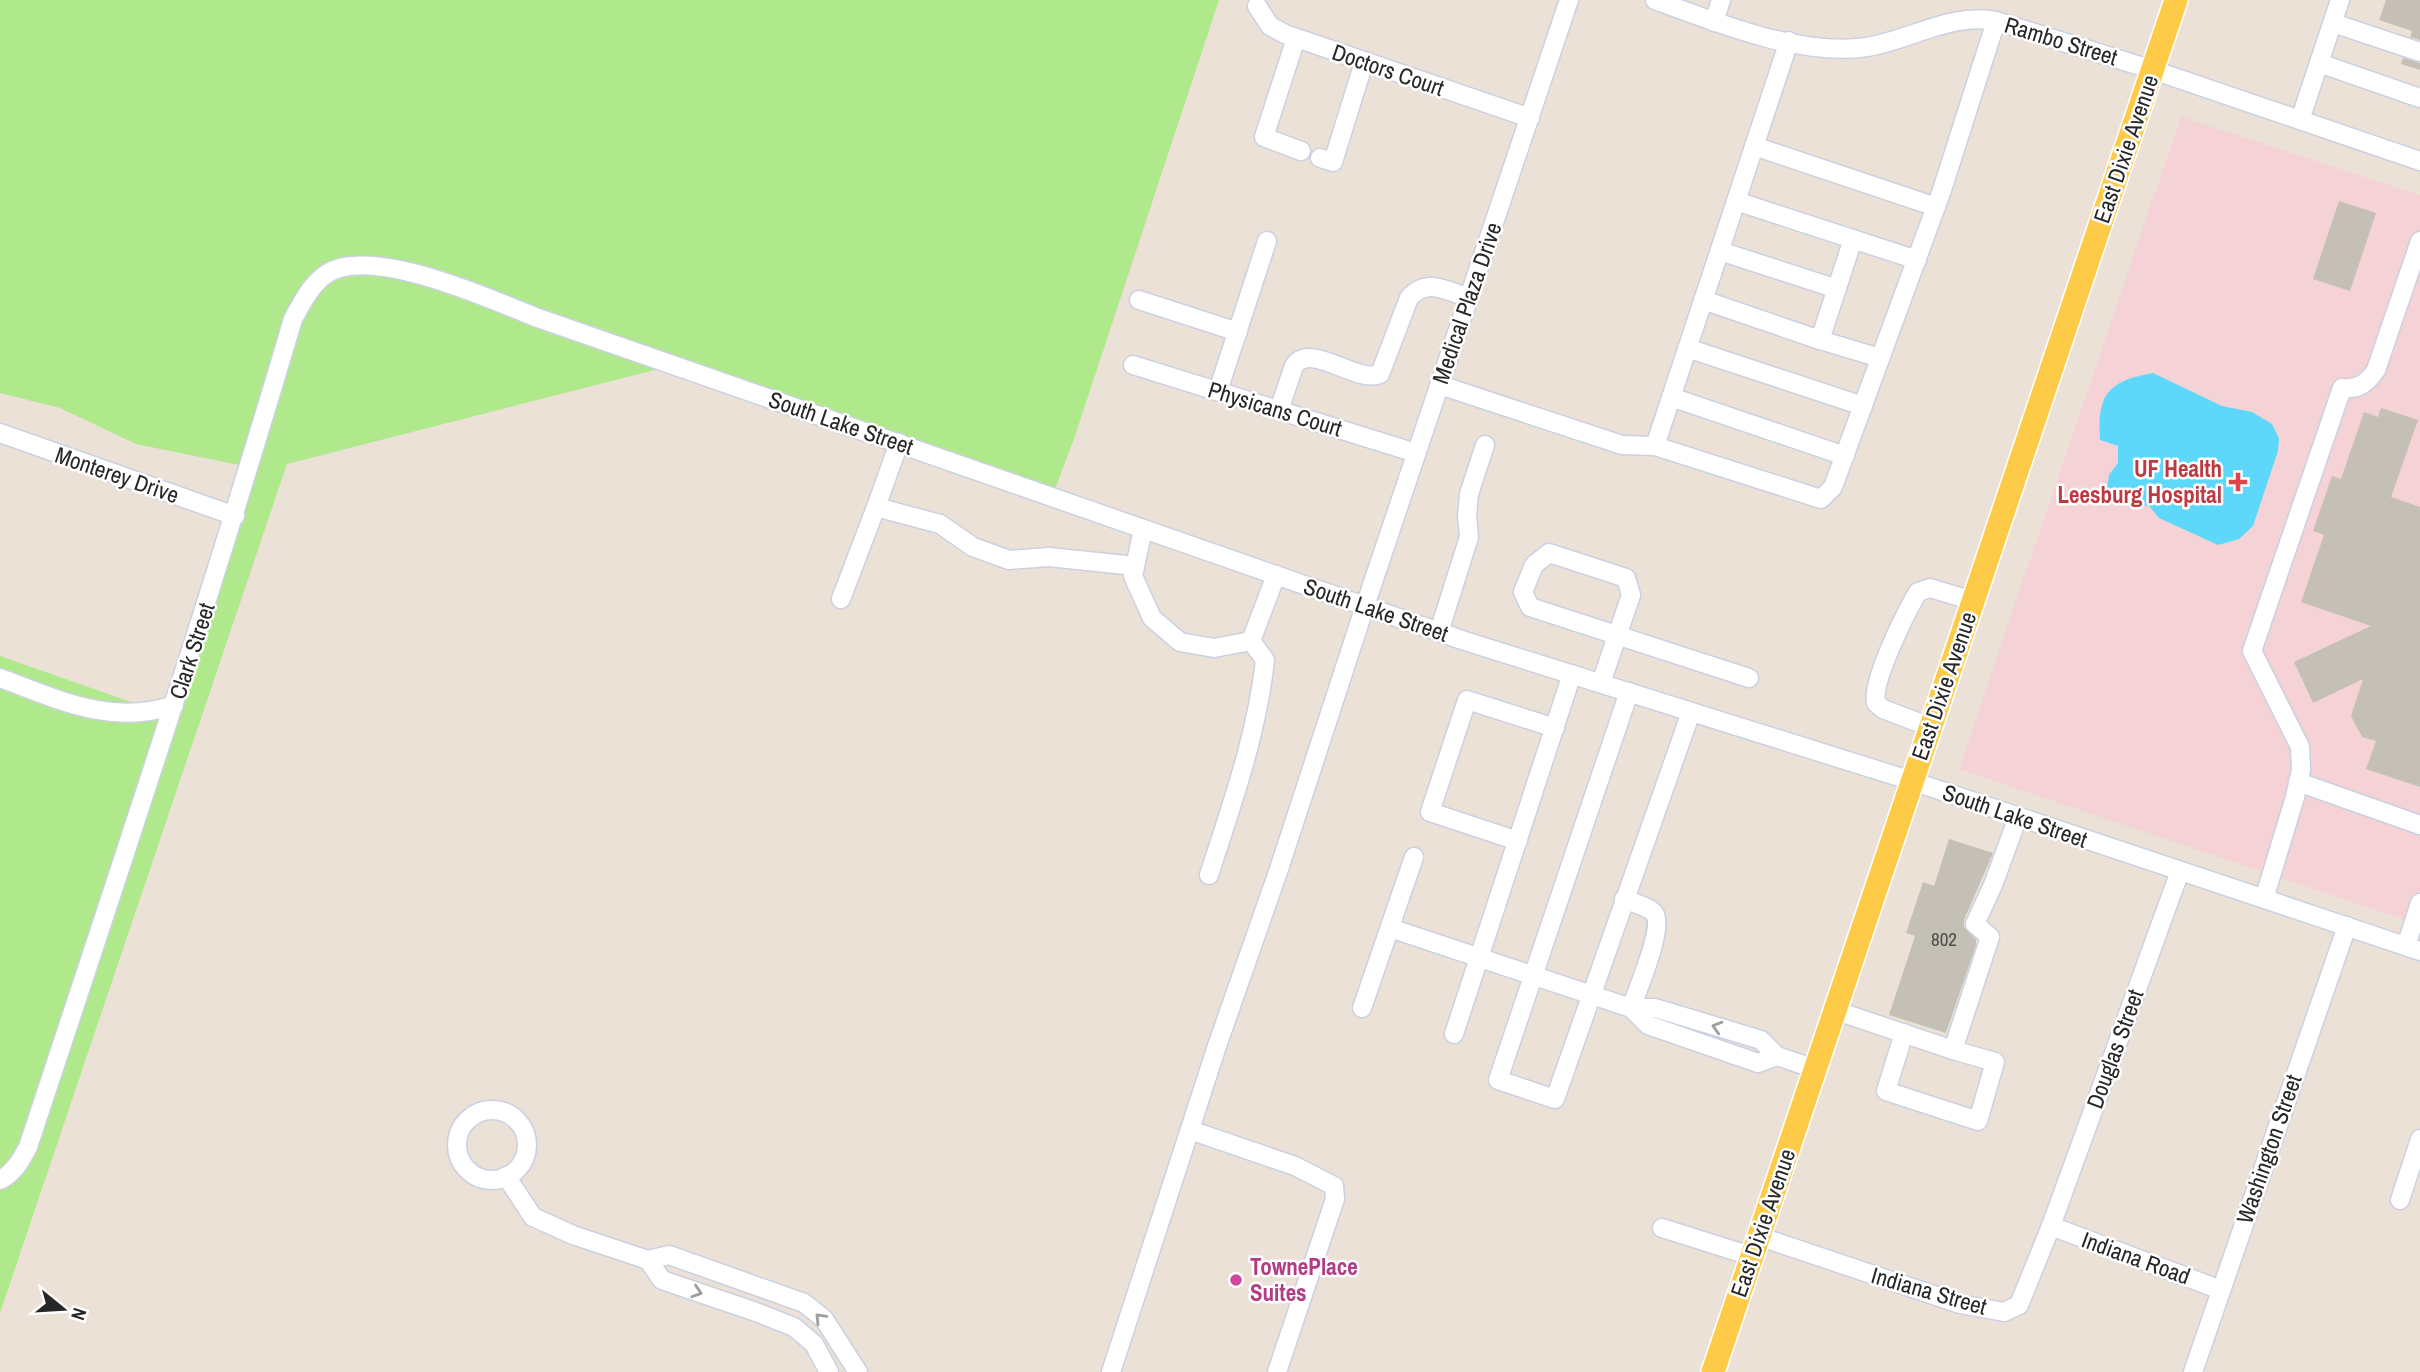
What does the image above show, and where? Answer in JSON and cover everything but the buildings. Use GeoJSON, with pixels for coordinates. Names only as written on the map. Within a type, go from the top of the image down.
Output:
{"type":"FeatureCollection","features":[{"type":"Feature","properties":{"kind":"main road","name":"East Dixie Avenue"},"geometry":{"type":"LineString","coordinates":[[1713,1372],[2176,0]]}},
{"type":"Feature","properties":{"kind":"street","name":"Medical Plaza Drive"},"geometry":{"type":"LineString","coordinates":[[1111,1372],[1189,1130],[1279,869],[1569,0]]}},
{"type":"Feature","properties":{"kind":"street","name":"Rambo Street"},"geometry":{"type":"LineString","coordinates":[[1655,0],[1714,22],[1820,48],[1864,47],[1895,42],[1963,19],[1996,21],[2420,160]]}},
{"type":"Feature","properties":{"kind":"street"},"geometry":{"type":"LineString","coordinates":[[1714,22],[1721,0]]}},
{"type":"Feature","properties":{"kind":"street"},"geometry":{"type":"LineString","coordinates":[[2300,120],[2340,0]]}},
{"type":"Feature","properties":{"kind":"street","name":"Doctors Court"},"geometry":{"type":"LineString","coordinates":[[1257,6],[1270,26],[1296,38],[1530,118]]}},
{"type":"Feature","properties":{"kind":"street"},"geometry":{"type":"LineString","coordinates":[[1440,385],[1622,445],[1655,446],[1821,499],[1833,487],[1917,260],[1996,21]]}},
{"type":"Feature","properties":{"kind":"street"},"geometry":{"type":"LineString","coordinates":[[2333,23],[2420,52]]}},
{"type":"Feature","properties":{"kind":"street"},"geometry":{"type":"LineString","coordinates":[[1296,38],[1264,137],[1301,151]]}},
{"type":"Feature","properties":{"kind":"street"},"geometry":{"type":"LineString","coordinates":[[1655,446],[1789,41]]}},
{"type":"Feature","properties":{"kind":"street"},"geometry":{"type":"LineString","coordinates":[[1320,158],[1334,162],[1364,62]]}},
{"type":"Feature","properties":{"kind":"street"},"geometry":{"type":"LineString","coordinates":[[2319,63],[2420,97]]}},
{"type":"Feature","properties":{"kind":"street"},"geometry":{"type":"LineString","coordinates":[[1755,146],[1936,207]]}},
{"type":"Feature","properties":{"kind":"street"},"geometry":{"type":"LineString","coordinates":[[1736,201],[1917,260]]}},
{"type":"Feature","properties":{"kind":"street"},"geometry":{"type":"LineString","coordinates":[[1820,340],[1853,239]]}},
{"type":"Feature","properties":{"kind":"street"},"geometry":{"type":"LineString","coordinates":[[1218,391],[1267,241]]}},
{"type":"Feature","properties":{"kind":"street"},"geometry":{"type":"LineString","coordinates":[[2264,899],[2301,770],[2300,747],[2252,651],[2342,388],[2364,384],[2376,370],[2420,241]]}},
{"type":"Feature","properties":{"kind":"street"},"geometry":{"type":"LineString","coordinates":[[1720,251],[1836,289]]}},
{"type":"Feature","properties":{"kind":"street","name":"South Lake Street"},"geometry":{"type":"LineString","coordinates":[[336,270],[373,266],[416,274],[457,286],[538,318],[1439,632],[1912,781],[2413,948]]}},
{"type":"Feature","properties":{"kind":"street","name":"Clark Street"},"geometry":{"type":"LineString","coordinates":[[0,1180],[20,1161],[28,1147],[235,516],[293,319],[310,290],[325,275],[336,270]]}},
{"type":"Feature","properties":{"kind":"street"},"geometry":{"type":"LineString","coordinates":[[1279,410],[1298,359],[1314,358],[1374,377],[1380,374],[1409,298],[1416,289],[1432,286],[1469,298]]}},
{"type":"Feature","properties":{"kind":"street"},"geometry":{"type":"LineString","coordinates":[[1139,300],[1238,332]]}},
{"type":"Feature","properties":{"kind":"street"},"geometry":{"type":"LineString","coordinates":[[1703,300],[1880,358]]}},
{"type":"Feature","properties":{"kind":"street"},"geometry":{"type":"LineString","coordinates":[[1687,348],[1863,406]]}},
{"type":"Feature","properties":{"kind":"street","name":"Physicans Court"},"geometry":{"type":"LineString","coordinates":[[1133,365],[1416,453]]}},
{"type":"Feature","properties":{"kind":"street"},"geometry":{"type":"LineString","coordinates":[[1671,397],[1845,456]]}},
{"type":"Feature","properties":{"kind":"street","name":"Monterey Drive"},"geometry":{"type":"LineString","coordinates":[[0,433],[235,516]]}},
{"type":"Feature","properties":{"kind":"street"},"geometry":{"type":"LineString","coordinates":[[841,599],[899,443]]}},
{"type":"Feature","properties":{"kind":"street"},"geometry":{"type":"LineString","coordinates":[[1439,632],[1469,537],[1469,494],[1485,444]]}},
{"type":"Feature","properties":{"kind":"street"},"geometry":{"type":"LineString","coordinates":[[876,507],[940,524],[973,547],[1009,560],[1049,557],[1135,566]]}},
{"type":"Feature","properties":{"kind":"street"},"geometry":{"type":"LineString","coordinates":[[1143,529],[1133,576],[1152,618],[1180,642],[1214,648],[1251,641]]}},
{"type":"Feature","properties":{"kind":"street"},"geometry":{"type":"LineString","coordinates":[[1601,683],[1617,637],[1631,595],[1626,579],[1549,552],[1534,565],[1523,592],[1531,607],[1617,637],[1749,678]]}},
{"type":"Feature","properties":{"kind":"street"},"geometry":{"type":"LineString","coordinates":[[1251,641],[1276,575]]}},
{"type":"Feature","properties":{"kind":"street"},"geometry":{"type":"LineString","coordinates":[[1930,727],[1884,709],[1876,703],[1874,695],[1880,676],[1918,592],[1930,588],[1973,601]]}},
{"type":"Feature","properties":{"kind":"street"},"geometry":{"type":"LineString","coordinates":[[1209,875],[1242,772],[1261,695],[1265,660],[1251,641]]}},
{"type":"Feature","properties":{"kind":"street"},"geometry":{"type":"LineString","coordinates":[[1454,1034],[1572,674]]}},
{"type":"Feature","properties":{"kind":"street"},"geometry":{"type":"LineString","coordinates":[[0,678],[88,709],[110,713],[138,714],[174,705]]}},
{"type":"Feature","properties":{"kind":"street"},"geometry":{"type":"LineString","coordinates":[[1629,692],[1498,1080],[1555,1099],[1690,712]]}},
{"type":"Feature","properties":{"kind":"street"},"geometry":{"type":"LineString","coordinates":[[1518,841],[1430,812],[1467,700],[1555,728]]}},
{"type":"Feature","properties":{"kind":"street"},"geometry":{"type":"LineString","coordinates":[[2298,782],[2420,825]]}},
{"type":"Feature","properties":{"kind":"street"},"geometry":{"type":"LineString","coordinates":[[1953,1050],[1990,937],[1975,924],[1993,885],[2018,817]]}},
{"type":"Feature","properties":{"kind":"street"},"geometry":{"type":"LineString","coordinates":[[1362,1008],[1414,857]]}},
{"type":"Feature","properties":{"kind":"street","name":"Douglas Street"},"geometry":{"type":"LineString","coordinates":[[2051,1226],[2180,871]]}},
{"type":"Feature","properties":{"kind":"street"},"geometry":{"type":"LineString","coordinates":[[1624,900],[1653,912],[1657,921],[1653,945],[1631,1008]]}},
{"type":"Feature","properties":{"kind":"street"},"geometry":{"type":"LineString","coordinates":[[2413,948],[2420,903]]}},
{"type":"Feature","properties":{"kind":"street","name":"Washington Street"},"geometry":{"type":"LineString","coordinates":[[2193,1372],[2347,926]]}},
{"type":"Feature","properties":{"kind":"street"},"geometry":{"type":"LineString","coordinates":[[1390,928],[1631,1008],[1656,1008],[1762,1040],[1777,1056],[1815,1069]]}},
{"type":"Feature","properties":{"kind":"street"},"geometry":{"type":"LineString","coordinates":[[1631,1008],[1648,1025],[1758,1063],[1777,1056]]}},
{"type":"Feature","properties":{"kind":"street"},"geometry":{"type":"LineString","coordinates":[[1835,1010],[1995,1062],[1978,1121],[1886,1091],[1904,1033]]}},
{"type":"Feature","properties":{"kind":"street"},"geometry":{"type":"LineString","coordinates":[[1679,1035],[1686,1018]]}},
{"type":"Feature","properties":{"kind":"street"},"geometry":{"type":"LineString","coordinates":[[1189,1130],[1295,1166],[1334,1186],[1335,1199],[1277,1372]]}},
{"type":"Feature","properties":{"kind":"street"},"geometry":{"type":"LineString","coordinates":[[2400,1200],[2420,1139]]}},
{"type":"Feature","properties":{"kind":"street"},"geometry":{"type":"LineString","coordinates":[[506,1176],[533,1217],[573,1235],[648,1260],[669,1255],[804,1303],[824,1319],[858,1372]]}},
{"type":"Feature","properties":{"kind":"street","name":"Indiana Street"},"geometry":{"type":"LineString","coordinates":[[1662,1228],[1755,1246],[1960,1304],[2004,1312],[2019,1305],[2051,1226]]}},
{"type":"Feature","properties":{"kind":"street","name":"Indiana Road"},"geometry":{"type":"LineString","coordinates":[[2051,1226],[2221,1290]]}},
{"type":"Feature","properties":{"kind":"street"},"geometry":{"type":"LineString","coordinates":[[648,1260],[662,1280],[756,1311],[794,1327],[814,1345],[829,1372]]}},
{"type":"Feature","properties":{"kind":"street"},"geometry":{"type":"LineString","coordinates":[[756,1311],[763,1288]]}},
{"type":"Feature","properties":{"kind":"shaded area","name":"UF Health Leesburg Hospital"},"geometry":{"type":"Polygon","coordinates":[[[2181,117],[2420,195],[2420,925],[1959,769],[2181,117]]]}},
{"type":"Feature","properties":{"kind":"green space"},"geometry":{"type":"Polygon","coordinates":[[[0,0],[1219,0],[1075,436],[1052,497],[674,365],[287,464],[0,1313],[0,656],[168,715],[249,467],[136,444],[60,408],[0,393],[0,0]]]}},
{"type":"Feature","properties":{"kind":"water"},"geometry":{"type":"Polygon","coordinates":[[[2153,373],[2222,406],[2252,412],[2272,424],[2279,438],[2278,451],[2253,526],[2239,539],[2218,545],[2159,518],[2149,506],[2122,503],[2107,489],[2109,475],[2118,463],[2118,446],[2100,440],[2104,401],[2108,392],[2125,380],[2153,373]]]}},
{"type":"Feature","properties":{"kind":"place","name":"UF Health Leesburg Hospital"},"geometry":{"type":"Point","coordinates":[2238,482]}},
{"type":"Feature","properties":{"kind":"place","name":"TownePlace Suites"},"geometry":{"type":"Point","coordinates":[1236,1280]}}]}
